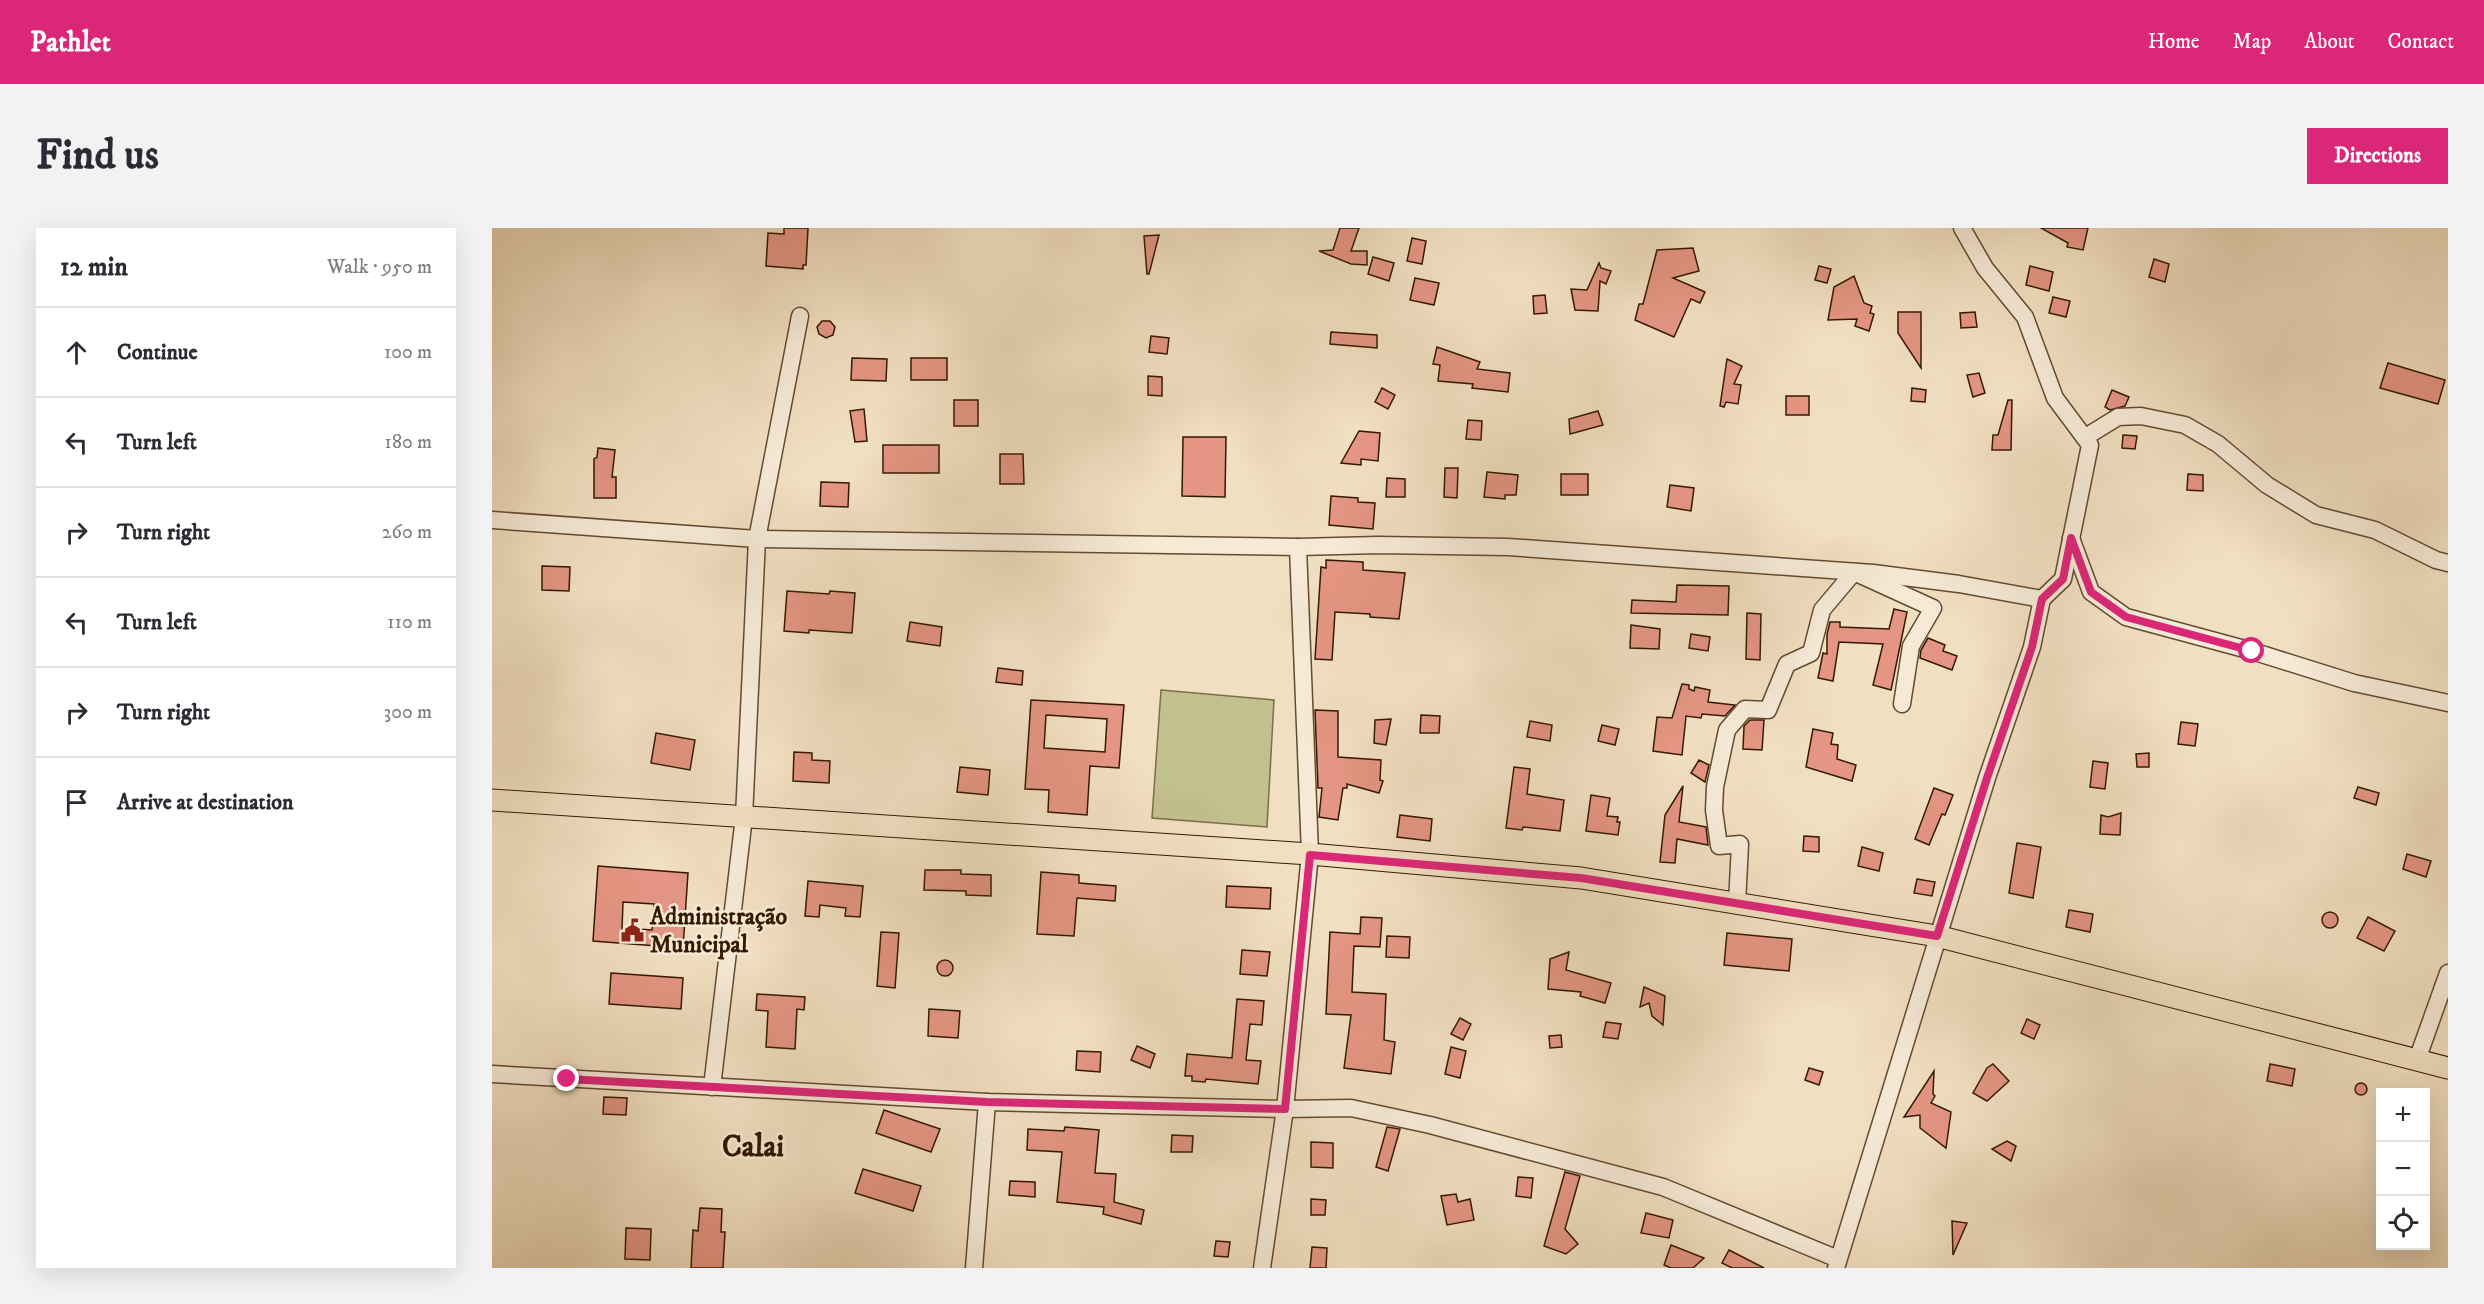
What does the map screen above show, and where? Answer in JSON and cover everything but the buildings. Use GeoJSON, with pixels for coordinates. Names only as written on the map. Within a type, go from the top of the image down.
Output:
{"type":"FeatureCollection","features":[{"type":"Feature","properties":{"kind":"main road"},"geometry":{"type":"LineString","coordinates":[[492,800],[1310,855],[1581,878],[1937,936],[2448,1068]]}},
{"type":"Feature","properties":{"kind":"street"},"geometry":{"type":"LineString","coordinates":[[492,1074],[987,1102],[1285,1109],[1351,1108],[1430,1125],[1663,1187],[1837,1264],[1937,936],[1987,778],[2032,647],[2042,599],[2063,579],[2090,445],[2055,398],[2025,316],[1985,268],[1962,228]]}},
{"type":"Feature","properties":{"kind":"street"},"geometry":{"type":"LineString","coordinates":[[712,1087],[744,817],[757,539],[800,316]]}},
{"type":"Feature","properties":{"kind":"street"},"geometry":{"type":"LineString","coordinates":[[2092,433],[2118,417],[2141,416],[2185,425],[2218,444],[2266,485],[2316,515],[2375,530],[2436,560],[2448,563]]}},
{"type":"Feature","properties":{"kind":"street"},"geometry":{"type":"LineString","coordinates":[[492,520],[757,539],[1298,547],[1377,545],[1508,547],[1854,572],[1959,584],[2042,599]]}},
{"type":"Feature","properties":{"kind":"street"},"geometry":{"type":"LineString","coordinates":[[2071,538],[2091,592],[2126,617],[2252,651],[2354,683],[2448,703]]}},
{"type":"Feature","properties":{"kind":"street"},"geometry":{"type":"LineString","coordinates":[[1262,1268],[1285,1109],[1310,855],[1298,547]]}},
{"type":"Feature","properties":{"kind":"street"},"geometry":{"type":"LineString","coordinates":[[1854,572],[1933,608],[1911,646],[1902,704]]}},
{"type":"Feature","properties":{"kind":"street"},"geometry":{"type":"LineString","coordinates":[[1737,904],[1740,844],[1719,846],[1714,810],[1715,787],[1727,730],[1745,709],[1768,710],[1787,664],[1811,652],[1822,610],[1854,572]]}},
{"type":"Feature","properties":{"kind":"street"},"geometry":{"type":"LineString","coordinates":[[2417,1060],[2448,973]]}},
{"type":"Feature","properties":{"kind":"street"},"geometry":{"type":"LineString","coordinates":[[974,1268],[987,1102]]}},
{"type":"Feature","properties":{"kind":"shaded area"},"geometry":{"type":"Polygon","coordinates":[[[1161,690],[1274,700],[1267,827],[1152,818],[1161,690]]]}},
{"type":"Feature","properties":{"kind":"place","name":"Administração Municipal"},"geometry":{"type":"Point","coordinates":[632,931]}},
{"type":"Feature","properties":{"kind":"district","name":"Calai"},"geometry":{"type":"Point","coordinates":[753,1147]}},
{"type":"Feature","properties":{"kind":"route"},"geometry":{"type":"LineString","coordinates":[[567,1079],[987,1102],[1285,1109],[1310,855],[1581,878],[1937,936],[1987,778],[2032,647],[2042,599],[2063,579],[2071,538],[2091,592],[2126,617],[2252,651]]}}]}
